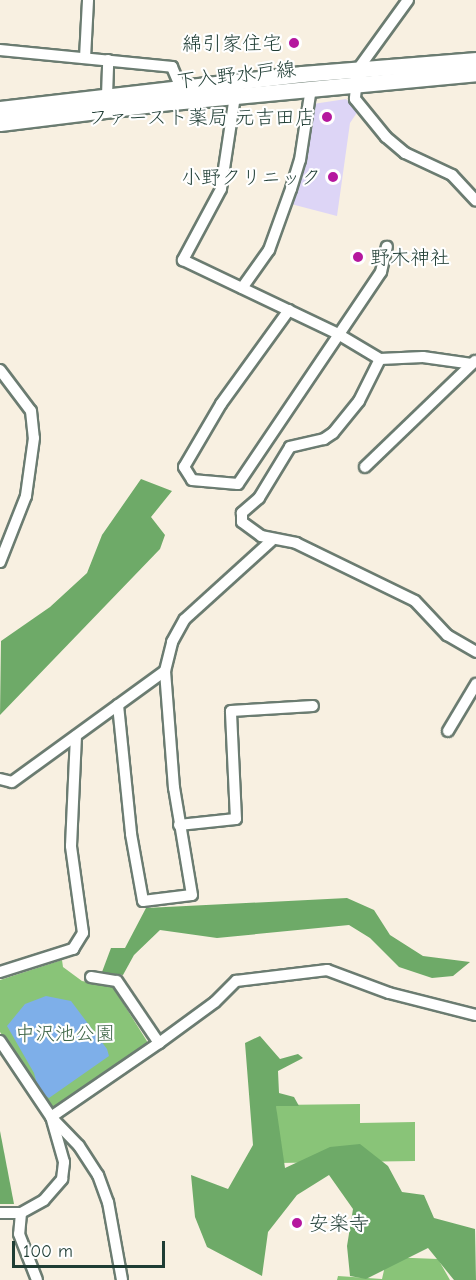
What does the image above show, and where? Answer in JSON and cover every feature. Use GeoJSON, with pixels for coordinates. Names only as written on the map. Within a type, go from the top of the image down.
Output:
{"type":"FeatureCollection","features":[{"type":"Feature","properties":{"kind":"main road","name":"下入野水戸線"},"geometry":{"type":"LineString","coordinates":[[0,123],[311,88],[356,76],[476,60]]}},
{"type":"Feature","properties":{"kind":"main road","name":"下入野水戸線"},"geometry":{"type":"LineString","coordinates":[[0,110],[180,87],[356,76],[476,73]]}},
{"type":"Feature","properties":{"kind":"street"},"geometry":{"type":"LineString","coordinates":[[85,58],[88,0]]}},
{"type":"Feature","properties":{"kind":"street"},"geometry":{"type":"LineString","coordinates":[[408,0],[356,76],[355,99],[386,137],[405,153],[452,175],[476,201]]}},
{"type":"Feature","properties":{"kind":"street"},"geometry":{"type":"LineString","coordinates":[[0,50],[172,67],[180,87]]}},
{"type":"Feature","properties":{"kind":"street"},"geometry":{"type":"LineString","coordinates":[[107,96],[108,60]]}},
{"type":"Feature","properties":{"kind":"street"},"geometry":{"type":"LineString","coordinates":[[242,288],[269,250],[291,189],[311,88]]}},
{"type":"Feature","properties":{"kind":"street"},"geometry":{"type":"LineString","coordinates":[[235,96],[221,189],[183,260],[338,334],[380,360],[423,357],[474,362]]}},
{"type":"Feature","properties":{"kind":"street"},"geometry":{"type":"LineString","coordinates":[[289,310],[221,404],[189,458],[184,467],[192,480],[238,484],[381,272],[387,247]]}},
{"type":"Feature","properties":{"kind":"street"},"geometry":{"type":"LineString","coordinates":[[380,360],[359,401],[333,433],[324,439],[290,447],[260,498],[242,513],[242,522],[271,541],[296,543],[415,601],[447,635],[476,652]]}},
{"type":"Feature","properties":{"kind":"street"},"geometry":{"type":"LineString","coordinates":[[365,467],[474,362]]}},
{"type":"Feature","properties":{"kind":"street"},"geometry":{"type":"LineString","coordinates":[[0,370],[31,411],[34,438],[26,496],[0,562]]}},
{"type":"Feature","properties":{"kind":"street"},"geometry":{"type":"LineString","coordinates":[[118,705],[131,834],[143,901],[192,895],[179,825],[165,671],[172,642],[184,619],[271,541]]}},
{"type":"Feature","properties":{"kind":"street"},"geometry":{"type":"LineString","coordinates":[[0,779],[12,782],[165,671]]}},
{"type":"Feature","properties":{"kind":"street"},"geometry":{"type":"LineString","coordinates":[[448,731],[476,684]]}},
{"type":"Feature","properties":{"kind":"street"},"geometry":{"type":"LineString","coordinates":[[179,825],[236,819],[231,711],[314,706]]}},
{"type":"Feature","properties":{"kind":"street"},"geometry":{"type":"LineString","coordinates":[[0,972],[72,949],[83,933],[71,846],[75,736]]}},
{"type":"Feature","properties":{"kind":"street"},"geometry":{"type":"LineString","coordinates":[[51,1117],[215,1002],[236,981],[327,970],[389,993],[476,1015]]}},
{"type":"Feature","properties":{"kind":"street"},"geometry":{"type":"LineString","coordinates":[[91,977],[117,981],[159,1043]]}},
{"type":"Feature","properties":{"kind":"street"},"geometry":{"type":"LineString","coordinates":[[0,1041],[51,1117],[79,1146],[98,1175],[110,1211],[122,1280]]}},
{"type":"Feature","properties":{"kind":"street"},"geometry":{"type":"LineString","coordinates":[[0,1213],[21,1213],[49,1196],[64,1174],[62,1150],[51,1117]]}},
{"type":"Feature","properties":{"kind":"street"},"geometry":{"type":"LineString","coordinates":[[21,1213],[19,1234],[37,1280]]}},
{"type":"Feature","properties":{"kind":"shaded area"},"geometry":{"type":"Polygon","coordinates":[[[346,99],[358,111],[350,123],[337,216],[291,204],[313,104],[346,99]]]}},
{"type":"Feature","properties":{"kind":"green space"},"geometry":{"type":"Polygon","coordinates":[[[141,479],[172,491],[151,517],[165,535],[160,549],[0,715],[1,641],[50,607],[87,573],[102,535],[141,479]]]}},
{"type":"Feature","properties":{"kind":"green space"},"geometry":{"type":"Polygon","coordinates":[[[347,898],[374,910],[390,935],[423,956],[470,962],[453,976],[432,978],[399,967],[370,938],[349,925],[217,938],[160,930],[134,955],[123,975],[102,972],[111,948],[125,948],[146,908],[347,898]]]}},
{"type":"Feature","properties":{"kind":"green space","name":"中沢池公園"},"geometry":{"type":"Polygon","coordinates":[[[62,960],[63,967],[82,981],[113,987],[150,1046],[55,1108],[48,1106],[0,1032],[0,980],[62,960]]]}},
{"type":"Feature","properties":{"kind":"green space"},"geometry":{"type":"Polygon","coordinates":[[[260,1036],[280,1059],[298,1054],[303,1058],[278,1071],[279,1093],[294,1097],[299,1106],[276,1106],[285,1168],[330,1147],[360,1144],[388,1166],[402,1192],[424,1195],[434,1218],[475,1229],[476,1280],[454,1280],[428,1248],[366,1279],[350,1276],[347,1246],[353,1209],[329,1175],[297,1195],[268,1232],[262,1276],[207,1247],[195,1217],[191,1175],[228,1189],[253,1145],[245,1043],[260,1036]]]}},
{"type":"Feature","properties":{"kind":"green space"},"geometry":{"type":"Polygon","coordinates":[[[360,1104],[360,1123],[415,1122],[415,1161],[277,1163],[276,1105],[360,1104]]]}},
{"type":"Feature","properties":{"kind":"green space"},"geometry":{"type":"Polygon","coordinates":[[[0,1131],[14,1204],[0,1204],[0,1131]]]}},
{"type":"Feature","properties":{"kind":"green space"},"geometry":{"type":"Polygon","coordinates":[[[387,1257],[438,1259],[450,1280],[337,1280],[338,1276],[382,1279],[387,1257]]]}},
{"type":"Feature","properties":{"kind":"water"},"geometry":{"type":"Polygon","coordinates":[[[46,996],[71,1001],[107,1049],[109,1056],[49,1098],[39,1092],[34,1073],[7,1026],[25,1004],[46,996]]]}},
{"type":"Feature","properties":{"kind":"place","name":"綿引家住宅"},"geometry":{"type":"Point","coordinates":[294,43]}},
{"type":"Feature","properties":{"kind":"place","name":"ファースト薬局 元吉田店"},"geometry":{"type":"Point","coordinates":[327,117]}},
{"type":"Feature","properties":{"kind":"place","name":"小野クリニック"},"geometry":{"type":"Point","coordinates":[333,177]}},
{"type":"Feature","properties":{"kind":"place","name":"野木神社"},"geometry":{"type":"Point","coordinates":[358,257]}},
{"type":"Feature","properties":{"kind":"place","name":"安楽寺"},"geometry":{"type":"Point","coordinates":[297,1223]}}]}
